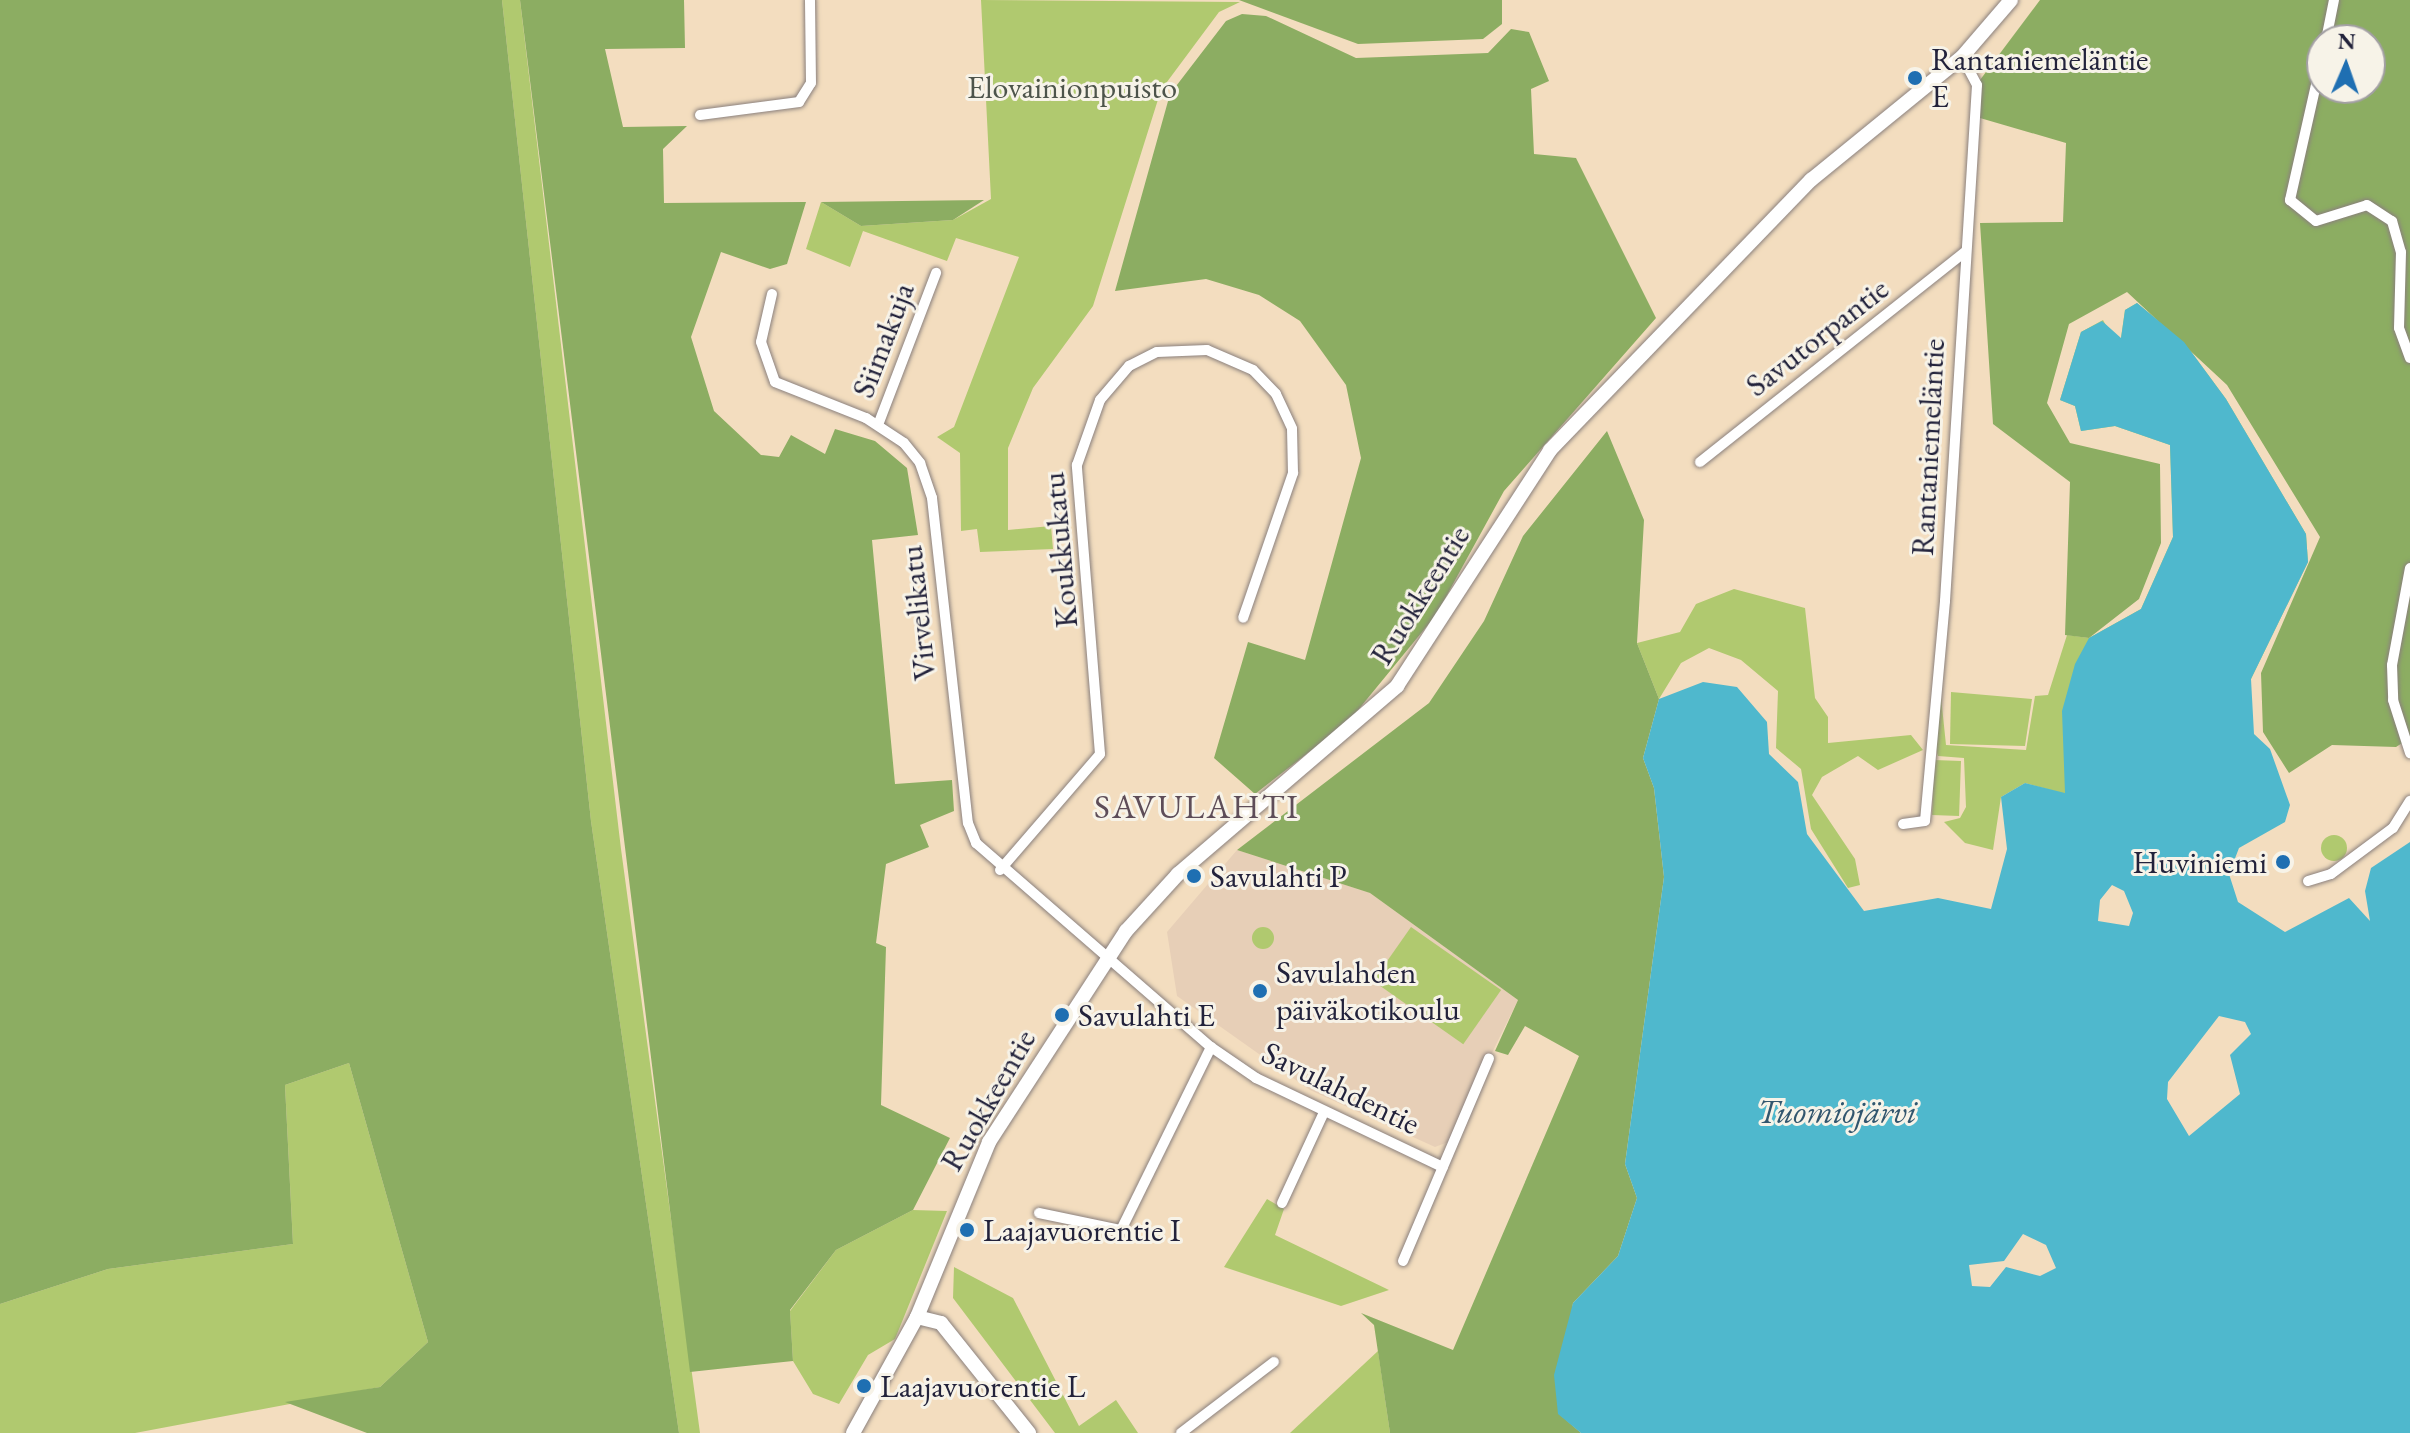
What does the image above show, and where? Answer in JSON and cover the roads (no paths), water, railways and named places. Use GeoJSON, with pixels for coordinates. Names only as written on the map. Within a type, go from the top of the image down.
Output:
{"type":"FeatureCollection","features":[{"type":"Feature","properties":{"kind":"street"},"geometry":{"type":"LineString","coordinates":[[700,115],[799,102],[811,83],[810,0]]}},
{"type":"Feature","properties":{"kind":"street","name":"Ruokkeentie"},"geometry":{"type":"LineString","coordinates":[[853,1433],[917,1317],[989,1142],[1109,959],[1178,874],[1397,686],[1515,495],[1601,395],[1811,180],[1962,57],[2011,0]]}},
{"type":"Feature","properties":{"kind":"street"},"geometry":{"type":"LineString","coordinates":[[2329,24],[2334,0]]}},
{"type":"Feature","properties":{"kind":"street","name":"Rantaniemeläntie"},"geometry":{"type":"LineString","coordinates":[[1903,824],[1925,821],[1977,85],[1962,57]]}},
{"type":"Feature","properties":{"kind":"street"},"geometry":{"type":"LineString","coordinates":[[2312,104],[2290,200],[2316,221],[2367,205],[2392,221],[2401,252],[2399,328],[2410,358]]}},
{"type":"Feature","properties":{"kind":"street","name":"Savutorpantie"},"geometry":{"type":"LineString","coordinates":[[1700,462],[1965,252]]}},
{"type":"Feature","properties":{"kind":"street","name":"Siimakuja"},"geometry":{"type":"LineString","coordinates":[[878,425],[936,273]]}},
{"type":"Feature","properties":{"kind":"street","name":"Virvelikatu"},"geometry":{"type":"LineString","coordinates":[[772,294],[761,342],[775,382],[878,425],[920,463],[932,498],[968,823],[1000,870],[1109,959]]}},
{"type":"Feature","properties":{"kind":"street","name":"Koukkukatu"},"geometry":{"type":"LineString","coordinates":[[1000,870],[1100,754],[1077,465],[1100,400],[1129,366],[1157,352],[1207,350],[1253,370],[1276,394],[1292,429],[1293,473],[1243,618]]}},
{"type":"Feature","properties":{"kind":"street"},"geometry":{"type":"LineString","coordinates":[[2410,568],[2392,665],[2410,753]]}},
{"type":"Feature","properties":{"kind":"street"},"geometry":{"type":"LineString","coordinates":[[2308,881],[2331,874],[2393,828],[2410,801]]}},
{"type":"Feature","properties":{"kind":"street","name":"Savulahdentie"},"geometry":{"type":"LineString","coordinates":[[1109,959],[1211,1047],[1324,1112],[1443,1167]]}},
{"type":"Feature","properties":{"kind":"street"},"geometry":{"type":"LineString","coordinates":[[1039,1213],[1121,1230],[1211,1047]]}},
{"type":"Feature","properties":{"kind":"street"},"geometry":{"type":"LineString","coordinates":[[1403,1261],[1489,1058]]}},
{"type":"Feature","properties":{"kind":"street"},"geometry":{"type":"LineString","coordinates":[[1282,1203],[1324,1112]]}},
{"type":"Feature","properties":{"kind":"street"},"geometry":{"type":"LineString","coordinates":[[917,1317],[941,1323],[1029,1433]]}},
{"type":"Feature","properties":{"kind":"street"},"geometry":{"type":"LineString","coordinates":[[1181,1433],[1274,1362]]}},
{"type":"Feature","properties":{"kind":"water","name":"Tuomiojärvi"},"geometry":{"type":"Polygon","coordinates":[[[2137,303],[2184,342],[2226,399],[2306,534],[2308,562],[2251,679],[2254,734],[2270,749],[2290,805],[2285,822],[2239,848],[2229,874],[2238,902],[2285,932],[2349,898],[2370,921],[2365,891],[2371,868],[2410,842],[2410,1433],[1581,1433],[1558,1414],[1554,1375],[1573,1303],[1618,1256],[1637,1198],[1625,1164],[1664,877],[1654,788],[1643,758],[1659,699],[1703,682],[1737,687],[1767,722],[1769,754],[1798,782],[1807,834],[1864,911],[1938,898],[1991,909],[2007,849],[2001,797],[2025,783],[2065,793],[2062,711],[2075,664],[2089,638],[2141,609],[2173,537],[2170,445],[2115,426],[2081,431],[2075,406],[2060,400],[2081,332],[2102,321],[2121,338],[2125,310],[2137,303]],[[2112,885],[2100,900],[2098,921],[2129,926],[2133,913],[2124,891],[2112,885]],[[2219,1016],[2168,1082],[2167,1099],[2189,1136],[2240,1094],[2230,1055],[2251,1034],[2245,1022],[2219,1016]],[[2023,1234],[2004,1261],[1969,1265],[1972,1286],[1990,1287],[2006,1267],[2040,1276],[2056,1268],[2046,1245],[2023,1234]]]}},
{"type":"Feature","properties":{"kind":"place","name":"Rantaniemeläntie E"},"geometry":{"type":"Point","coordinates":[1915,78]}},
{"type":"Feature","properties":{"kind":"place","name":"Huviniemi"},"geometry":{"type":"Point","coordinates":[2283,862]}},
{"type":"Feature","properties":{"kind":"place","name":"Savulahti P"},"geometry":{"type":"Point","coordinates":[1194,876]}},
{"type":"Feature","properties":{"kind":"place","name":"Savulahden päiväkotikoulu"},"geometry":{"type":"Point","coordinates":[1260,991]}},
{"type":"Feature","properties":{"kind":"place","name":"Savulahti E"},"geometry":{"type":"Point","coordinates":[1062,1015]}},
{"type":"Feature","properties":{"kind":"place","name":"Laajavuorentie I"},"geometry":{"type":"Point","coordinates":[967,1230]}},
{"type":"Feature","properties":{"kind":"place","name":"Laajavuorentie L"},"geometry":{"type":"Point","coordinates":[864,1386]}},
{"type":"Feature","properties":{"kind":"district","name":"SAVULAHTI"},"geometry":{"type":"Point","coordinates":[1197,807]}},
{"type":"Feature","properties":{"kind":"park label","name":"Elovainionpuisto"},"geometry":{"type":"Point","coordinates":[1072,87]}}]}
